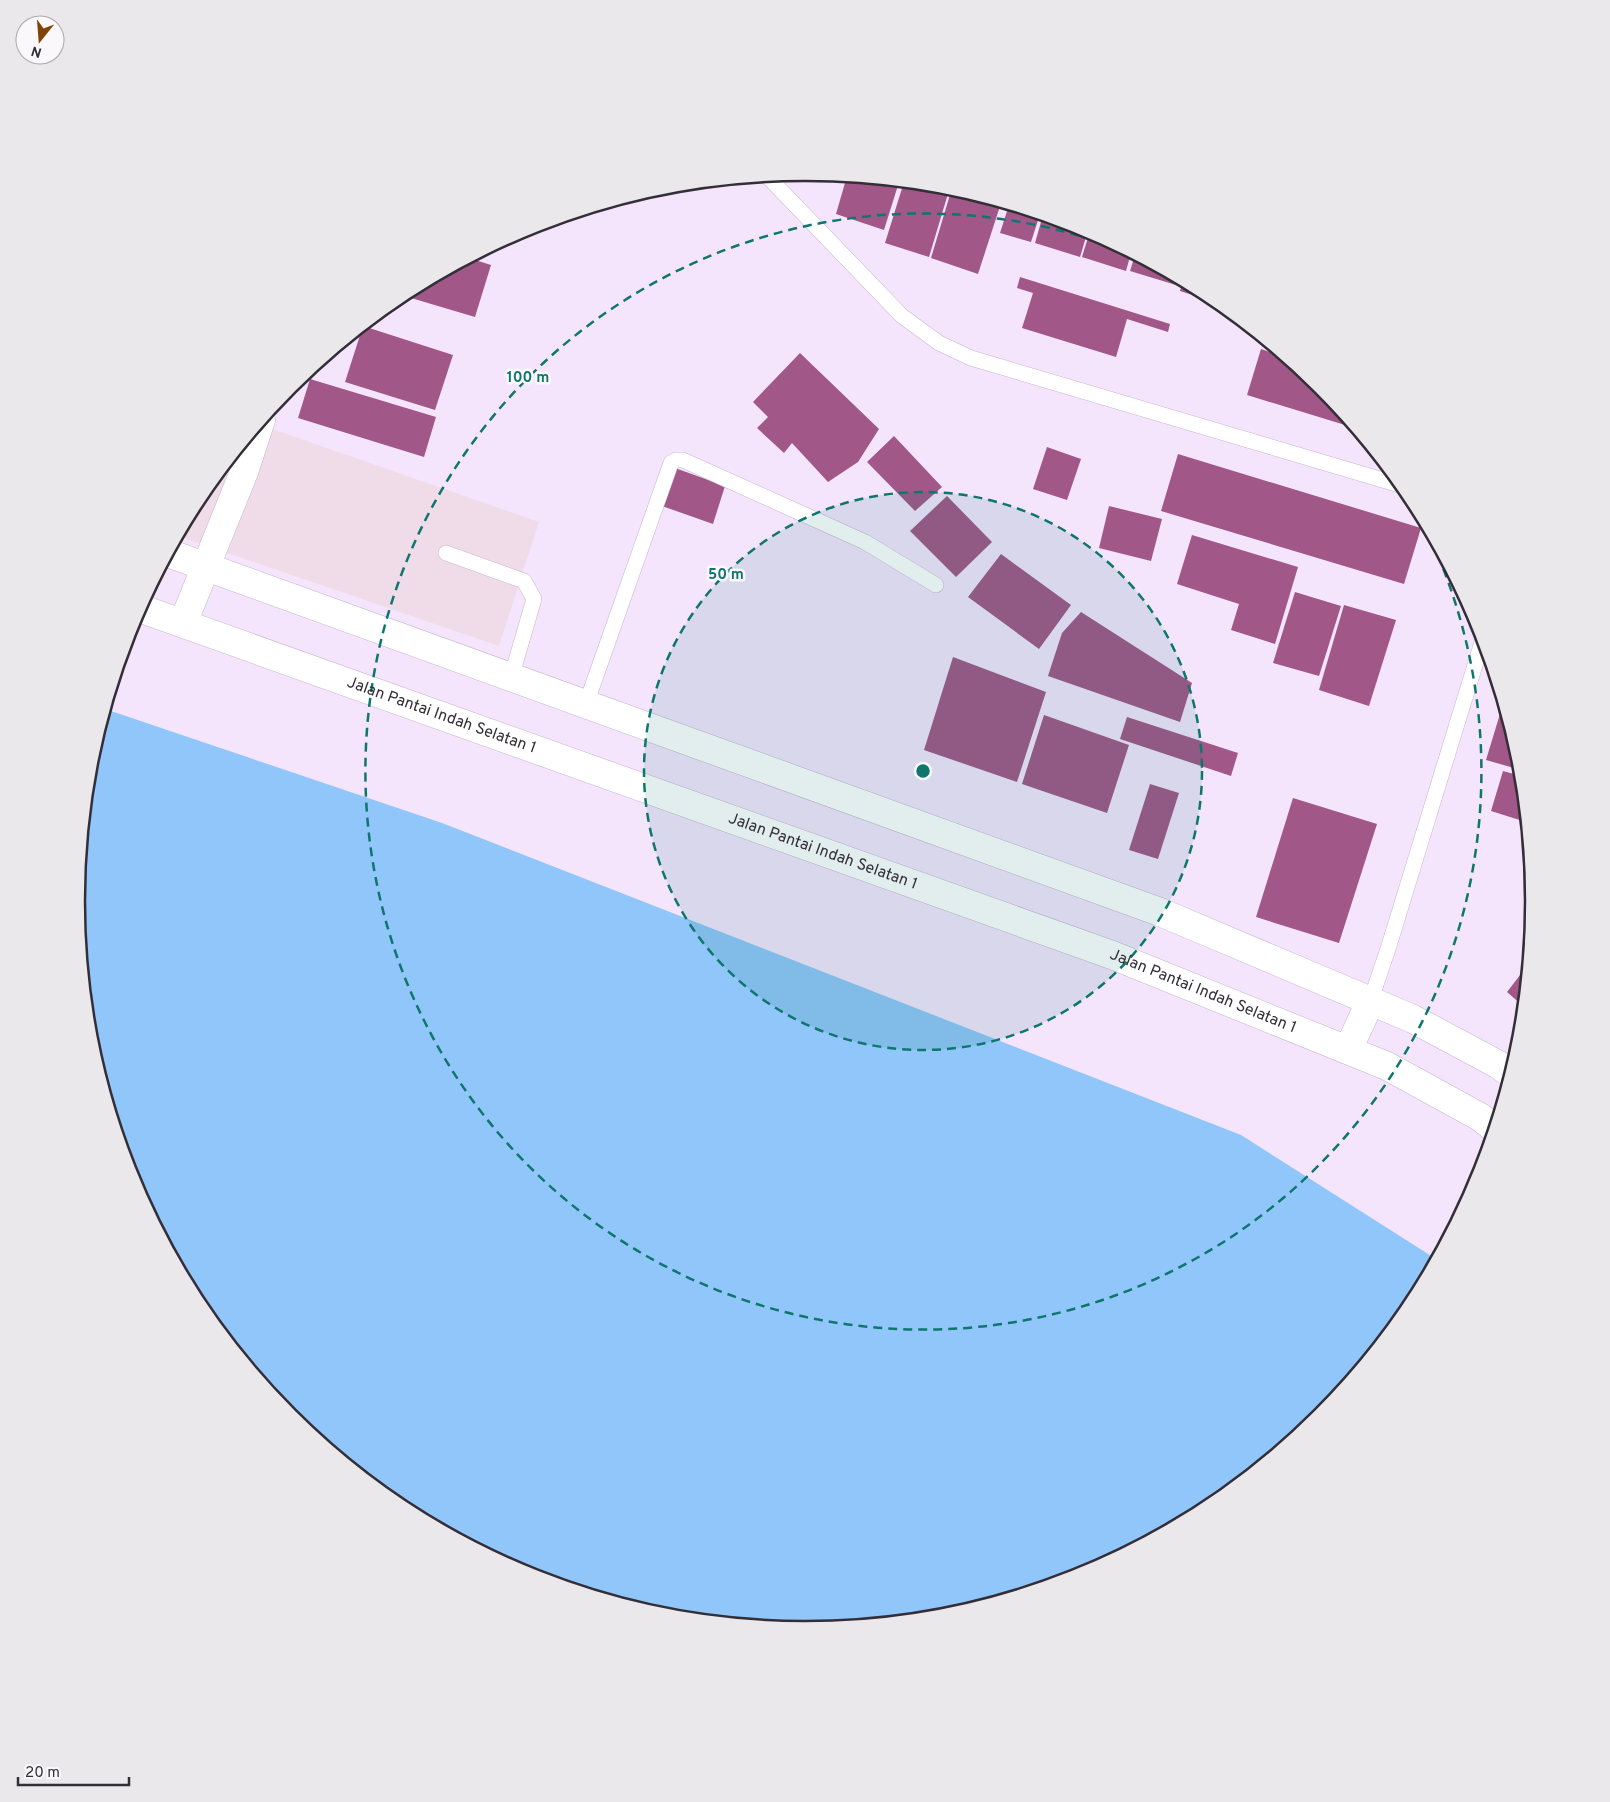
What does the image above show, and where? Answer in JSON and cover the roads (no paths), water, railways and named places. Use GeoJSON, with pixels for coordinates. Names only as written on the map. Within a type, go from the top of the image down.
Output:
{"type":"FeatureCollection","features":[{"type":"Feature","properties":{"kind":"street"},"geometry":{"type":"LineString","coordinates":[[183,623],[244,472],[256,436]]}},
{"type":"Feature","properties":{"kind":"street"},"geometry":{"type":"LineString","coordinates":[[173,556],[1160,912],[1413,1019],[1504,1069]]}},
{"type":"Feature","properties":{"kind":"street","name":"Jalan Pantai Indah Selatan 1"},"geometry":{"type":"LineString","coordinates":[[147,611],[1112,955],[1387,1066],[1480,1117],[1489,1124]]}},
{"type":"Feature","properties":{"kind":"street"},"geometry":{"type":"LineString","coordinates":[[1348,1050],[1370,1002]]}},
{"type":"Feature","properties":{"kind":"lane"},"geometry":{"type":"LineString","coordinates":[[773,182],[902,316],[939,343],[971,358],[1390,482]]}},
{"type":"Feature","properties":{"kind":"lane"},"geometry":{"type":"LineString","coordinates":[[586,704],[671,463],[676,460],[683,460],[865,542],[936,585]]}},
{"type":"Feature","properties":{"kind":"lane"},"geometry":{"type":"LineString","coordinates":[[446,553],[524,581],[530,591],[534,599],[511,678]]}},
{"type":"Feature","properties":{"kind":"lane"},"geometry":{"type":"LineString","coordinates":[[1370,1002],[1480,650]]}},
{"type":"Feature","properties":{"kind":"water"},"geometry":{"type":"Polygon","coordinates":[[[111,711],[442,823],[1241,1135],[1432,1256],[1404,1301],[1346,1376],[1280,1442],[1205,1500],[1165,1525],[1123,1547],[1036,1583],[945,1607],[899,1615],[805,1621],[711,1615],[665,1607],[574,1583],[529,1566],[445,1525],[405,1500],[330,1442],[264,1376],[206,1301],[181,1261],[140,1177],[123,1132],[99,1041],[91,995],[85,901],[87,854],[91,807],[99,761],[111,711]]]}}]}
